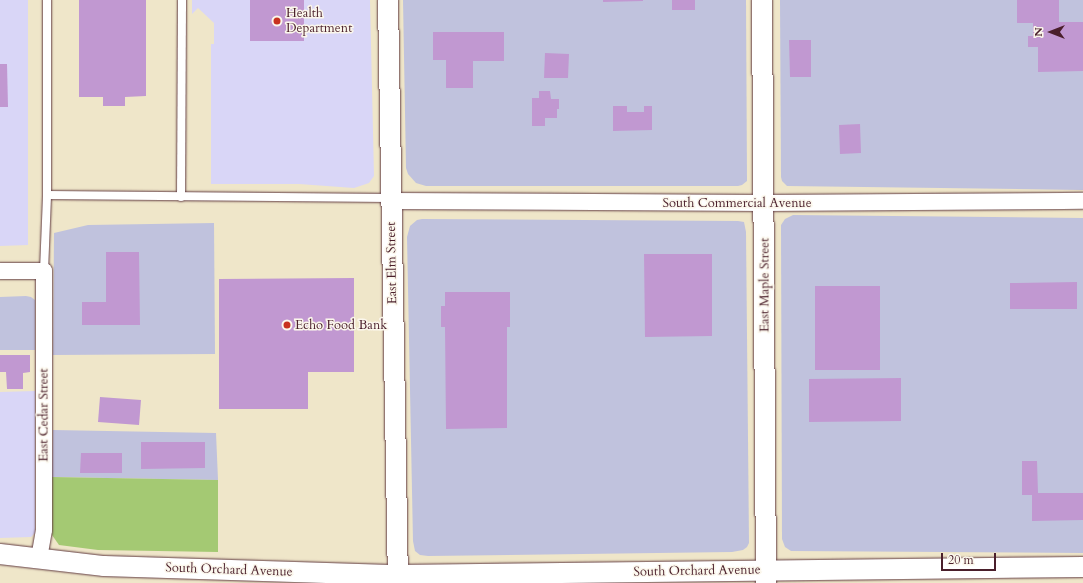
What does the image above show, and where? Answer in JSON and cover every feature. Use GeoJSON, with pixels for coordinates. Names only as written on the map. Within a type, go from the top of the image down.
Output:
{"type":"FeatureCollection","features":[{"type":"Feature","properties":{"kind":"street","name":"East Elm Street"},"geometry":{"type":"LineString","coordinates":[[388,0],[390,200],[398,579]]}},
{"type":"Feature","properties":{"kind":"street","name":"East Maple Street"},"geometry":{"type":"LineString","coordinates":[[762,0],[766,577]]}},
{"type":"Feature","properties":{"kind":"street","name":"South Commercial Avenue"},"geometry":{"type":"LineString","coordinates":[[390,200],[764,203],[1083,201]]}},
{"type":"Feature","properties":{"kind":"street"},"geometry":{"type":"LineString","coordinates":[[0,271],[44,271]]}},
{"type":"Feature","properties":{"kind":"street","name":"East Cedar Street"},"geometry":{"type":"LineString","coordinates":[[39,558],[44,530],[44,271]]}},
{"type":"Feature","properties":{"kind":"street","name":"South Orchard Avenue"},"geometry":{"type":"LineString","coordinates":[[0,554],[104,566],[398,579],[766,577],[1083,568]]}},
{"type":"Feature","properties":{"kind":"lane"},"geometry":{"type":"LineString","coordinates":[[44,271],[47,195],[47,0]]}},
{"type":"Feature","properties":{"kind":"lane"},"geometry":{"type":"LineString","coordinates":[[181,197],[182,0]]}},
{"type":"Feature","properties":{"kind":"lane"},"geometry":{"type":"LineString","coordinates":[[47,195],[390,200]]}},
{"type":"Feature","properties":{"kind":"shaded area"},"geometry":{"type":"Polygon","coordinates":[[[0,0],[28,0],[28,245],[0,246],[0,0]]]}},
{"type":"Feature","properties":{"kind":"shaded area"},"geometry":{"type":"Polygon","coordinates":[[[192,0],[370,0],[374,176],[369,183],[354,188],[299,184],[211,184],[211,44],[214,44],[214,23],[198,8],[192,14],[192,0]]]}},
{"type":"Feature","properties":{"kind":"shaded area"},"geometry":{"type":"Polygon","coordinates":[[[403,0],[746,0],[747,181],[738,186],[426,186],[416,183],[408,174],[406,168],[403,0]]]}},
{"type":"Feature","properties":{"kind":"shaded area"},"geometry":{"type":"Polygon","coordinates":[[[780,0],[1083,0],[1083,190],[787,186],[782,181],[781,177],[780,0]]]}},
{"type":"Feature","properties":{"kind":"shaded area"},"geometry":{"type":"Polygon","coordinates":[[[793,215],[1083,218],[1083,553],[791,551],[785,547],[782,539],[781,225],[785,219],[793,215]]]}},
{"type":"Feature","properties":{"kind":"shaded area"},"geometry":{"type":"Polygon","coordinates":[[[417,220],[744,222],[746,232],[749,543],[747,547],[743,550],[732,552],[428,556],[420,555],[415,551],[413,541],[407,237],[410,226],[417,220]]]}},
{"type":"Feature","properties":{"kind":"shaded area"},"geometry":{"type":"Polygon","coordinates":[[[214,223],[215,354],[53,355],[54,233],[88,225],[214,223]]]}},
{"type":"Feature","properties":{"kind":"shaded area"},"geometry":{"type":"Polygon","coordinates":[[[26,296],[35,300],[35,350],[0,350],[0,297],[26,296]]]}},
{"type":"Feature","properties":{"kind":"shaded area"},"geometry":{"type":"Polygon","coordinates":[[[35,391],[35,533],[31,537],[0,538],[0,392],[35,391]]]}},
{"type":"Feature","properties":{"kind":"shaded area"},"geometry":{"type":"Polygon","coordinates":[[[53,430],[216,433],[218,480],[52,477],[53,430]]]}},
{"type":"Feature","properties":{"kind":"green space"},"geometry":{"type":"Polygon","coordinates":[[[52,477],[218,480],[218,552],[98,550],[59,545],[52,535],[52,477]]]}},
{"type":"Feature","properties":{"kind":"building"},"geometry":{"type":"Polygon","coordinates":[[[79,0],[146,0],[146,96],[125,97],[125,106],[103,106],[103,97],[79,97],[79,0]]]}},
{"type":"Feature","properties":{"kind":"building","name":"Health Department"},"geometry":{"type":"Polygon","coordinates":[[[250,0],[304,0],[304,41],[250,41],[250,0]]]}},
{"type":"Feature","properties":{"kind":"building"},"geometry":{"type":"Polygon","coordinates":[[[603,0],[643,0],[643,1],[603,2],[603,0]]]}},
{"type":"Feature","properties":{"kind":"building"},"geometry":{"type":"Polygon","coordinates":[[[672,0],[695,0],[695,10],[672,10],[672,0]]]}},
{"type":"Feature","properties":{"kind":"building"},"geometry":{"type":"Polygon","coordinates":[[[1017,0],[1059,0],[1059,22],[1083,22],[1083,71],[1038,72],[1038,47],[1028,47],[1028,36],[1033,36],[1033,23],[1017,23],[1017,0]]]}},
{"type":"Feature","properties":{"kind":"building"},"geometry":{"type":"Polygon","coordinates":[[[433,32],[504,32],[504,61],[473,61],[473,88],[446,88],[446,60],[433,60],[433,32]]]}},
{"type":"Feature","properties":{"kind":"building"},"geometry":{"type":"Polygon","coordinates":[[[789,40],[811,40],[811,77],[790,77],[789,40]]]}},
{"type":"Feature","properties":{"kind":"building"},"geometry":{"type":"Polygon","coordinates":[[[545,53],[569,54],[568,78],[544,78],[545,53]]]}},
{"type":"Feature","properties":{"kind":"building"},"geometry":{"type":"Polygon","coordinates":[[[0,64],[7,64],[8,107],[0,107],[0,64]]]}},
{"type":"Feature","properties":{"kind":"building"},"geometry":{"type":"Polygon","coordinates":[[[539,91],[550,91],[551,99],[559,99],[559,109],[557,109],[557,118],[545,118],[545,126],[532,126],[532,98],[539,98],[539,91]]]}},
{"type":"Feature","properties":{"kind":"building"},"geometry":{"type":"Polygon","coordinates":[[[613,106],[627,106],[627,112],[644,112],[644,106],[652,106],[652,130],[613,131],[613,106]]]}},
{"type":"Feature","properties":{"kind":"building"},"geometry":{"type":"Polygon","coordinates":[[[860,124],[861,153],[840,154],[839,125],[860,124]]]}},
{"type":"Feature","properties":{"kind":"building"},"geometry":{"type":"Polygon","coordinates":[[[106,252],[139,252],[140,325],[82,325],[82,302],[106,302],[106,252]]]}},
{"type":"Feature","properties":{"kind":"building"},"geometry":{"type":"Polygon","coordinates":[[[644,254],[712,254],[712,336],[645,337],[644,254]]]}},
{"type":"Feature","properties":{"kind":"building","name":"Echo Food Bank"},"geometry":{"type":"Polygon","coordinates":[[[354,278],[354,372],[308,372],[308,409],[219,409],[219,279],[354,278]]]}},
{"type":"Feature","properties":{"kind":"building"},"geometry":{"type":"Polygon","coordinates":[[[1077,282],[1077,309],[1010,309],[1010,283],[1077,282]]]}},
{"type":"Feature","properties":{"kind":"building"},"geometry":{"type":"Polygon","coordinates":[[[815,286],[880,286],[880,370],[815,370],[815,286]]]}},
{"type":"Feature","properties":{"kind":"building"},"geometry":{"type":"Polygon","coordinates":[[[445,292],[510,292],[510,327],[507,327],[507,428],[446,429],[445,327],[441,327],[441,306],[445,306],[445,292]]]}},
{"type":"Feature","properties":{"kind":"building"},"geometry":{"type":"Polygon","coordinates":[[[0,355],[30,355],[30,372],[23,373],[23,389],[7,389],[6,372],[0,372],[0,355]]]}},
{"type":"Feature","properties":{"kind":"building"},"geometry":{"type":"Polygon","coordinates":[[[901,378],[901,421],[809,422],[809,379],[901,378]]]}},
{"type":"Feature","properties":{"kind":"building"},"geometry":{"type":"Polygon","coordinates":[[[100,397],[141,400],[139,425],[98,422],[100,397]]]}},
{"type":"Feature","properties":{"kind":"building"},"geometry":{"type":"Polygon","coordinates":[[[141,442],[205,442],[205,468],[141,469],[141,442]]]}},
{"type":"Feature","properties":{"kind":"building"},"geometry":{"type":"Polygon","coordinates":[[[81,453],[122,453],[122,473],[80,473],[81,453]]]}},
{"type":"Feature","properties":{"kind":"building"},"geometry":{"type":"Polygon","coordinates":[[[1022,461],[1037,461],[1038,493],[1083,493],[1083,520],[1032,521],[1032,495],[1022,495],[1022,461]]]}},
{"type":"Feature","properties":{"kind":"place","name":"Health Department"},"geometry":{"type":"Point","coordinates":[277,21]}},
{"type":"Feature","properties":{"kind":"place","name":"Echo Food Bank"},"geometry":{"type":"Point","coordinates":[287,325]}}]}
